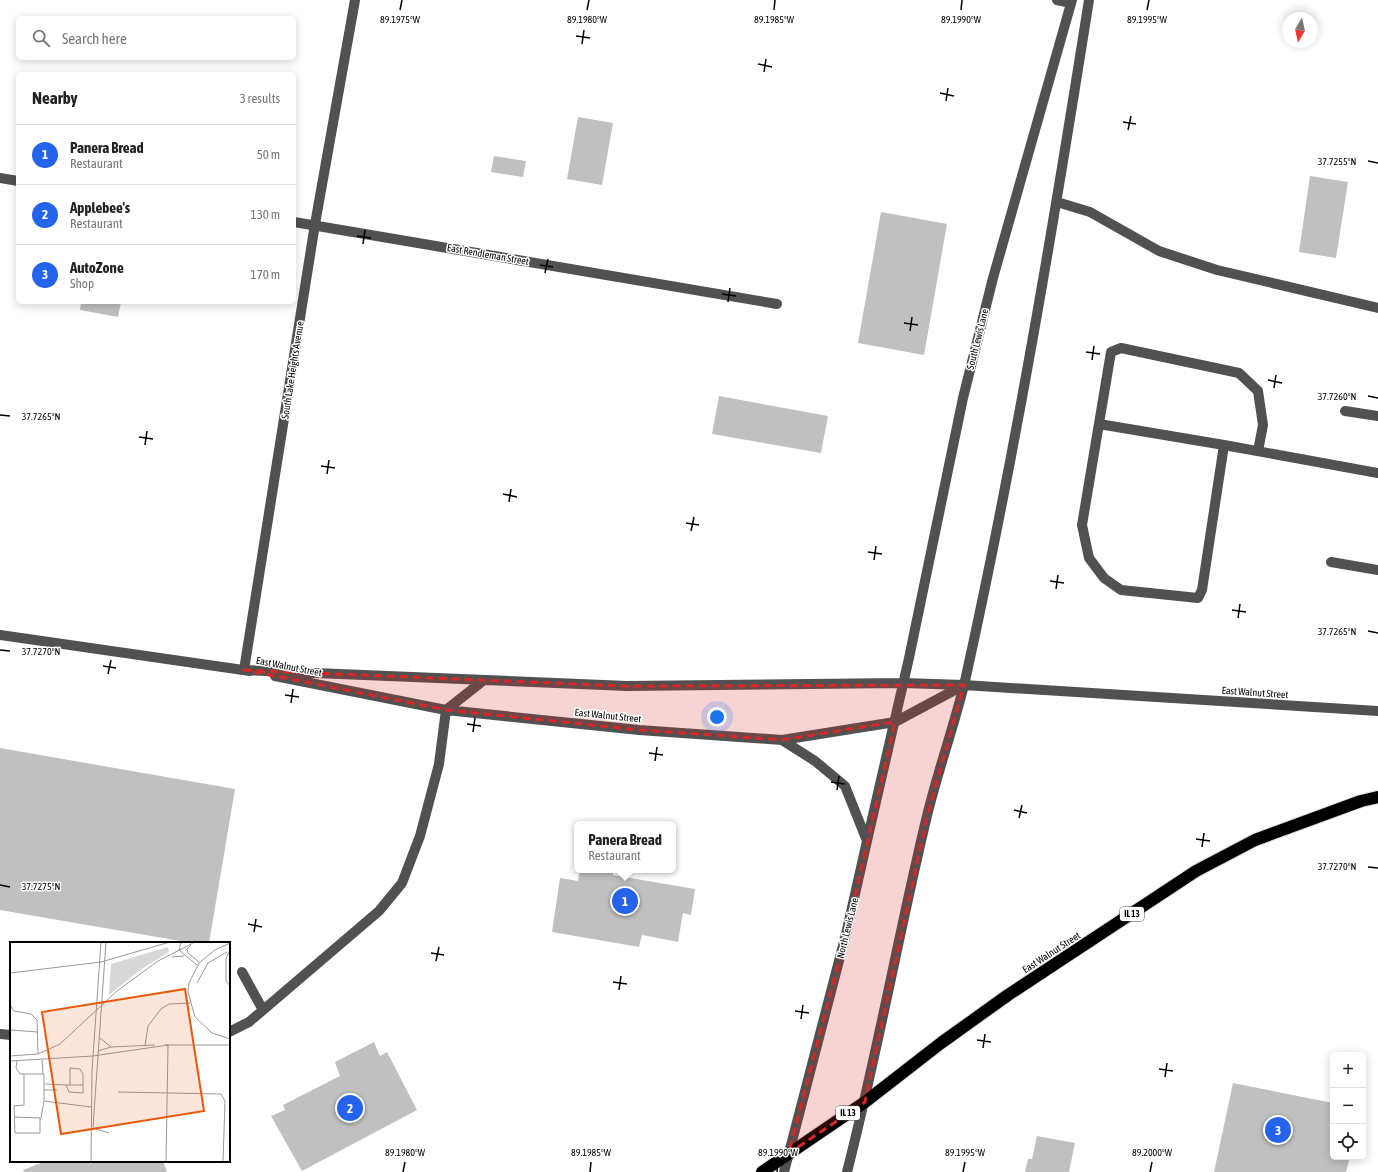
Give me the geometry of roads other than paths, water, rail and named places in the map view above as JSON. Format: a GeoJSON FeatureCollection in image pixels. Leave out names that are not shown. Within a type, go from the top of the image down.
{"type":"FeatureCollection","features":[{"type":"Feature","properties":{"kind":"highway","name":"East Walnut Street"},"geometry":{"type":"LineString","coordinates":[[762,1172],[865,1102],[941,1043],[1008,995],[1196,871],[1255,840],[1361,801],[1378,797]]}},
{"type":"Feature","properties":{"kind":"street","name":"South Lake Heights Avenue"},"geometry":{"type":"LineString","coordinates":[[244,670],[315,224],[355,0]]}},
{"type":"Feature","properties":{"kind":"street"},"geometry":{"type":"LineString","coordinates":[[1057,0],[1072,1]]}},
{"type":"Feature","properties":{"kind":"street"},"geometry":{"type":"LineString","coordinates":[[847,1172],[865,1102],[926,818],[964,685],[1046,268],[1089,0]]}},
{"type":"Feature","properties":{"kind":"street","name":"South Lewis Lane"},"geometry":{"type":"LineString","coordinates":[[903,683],[964,391],[995,270],[1072,1]]}},
{"type":"Feature","properties":{"kind":"street"},"geometry":{"type":"LineString","coordinates":[[0,178],[16,181]]}},
{"type":"Feature","properties":{"kind":"street"},"geometry":{"type":"LineString","coordinates":[[1057,202],[1090,212],[1159,251],[1217,270],[1378,308]]}},
{"type":"Feature","properties":{"kind":"street","name":"East Rendleman Street"},"geometry":{"type":"LineString","coordinates":[[296,222],[315,224],[777,304]]}},
{"type":"Feature","properties":{"kind":"street"},"geometry":{"type":"LineString","coordinates":[[1224,445],[1202,590],[1198,598],[1121,590],[1104,578],[1090,558],[1082,525],[1110,352],[1121,348],[1239,374],[1258,392],[1263,425],[1258,451]]}},
{"type":"Feature","properties":{"kind":"street"},"geometry":{"type":"LineString","coordinates":[[1346,410],[1378,416]]}},
{"type":"Feature","properties":{"kind":"street"},"geometry":{"type":"LineString","coordinates":[[1099,424],[1378,473]]}},
{"type":"Feature","properties":{"kind":"street"},"geometry":{"type":"LineString","coordinates":[[1331,562],[1378,570]]}},
{"type":"Feature","properties":{"kind":"street","name":"East Walnut Street"},"geometry":{"type":"LineString","coordinates":[[0,635],[244,670],[446,710],[638,730],[782,740],[895,722],[964,685]]}},
{"type":"Feature","properties":{"kind":"street","name":"East Walnut Street"},"geometry":{"type":"LineString","coordinates":[[244,670],[627,686],[903,683],[964,685],[1378,711]]}},
{"type":"Feature","properties":{"kind":"street"},"geometry":{"type":"LineString","coordinates":[[230,1032],[249,1022],[379,911],[402,883],[420,836],[437,771],[446,710],[484,680]]}},
{"type":"Feature","properties":{"kind":"street","name":"North Lewis Lane"},"geometry":{"type":"LineString","coordinates":[[784,1172],[846,934],[903,683]]}},
{"type":"Feature","properties":{"kind":"street"},"geometry":{"type":"LineString","coordinates":[[782,740],[815,761],[845,786],[867,841]]}},
{"type":"Feature","properties":{"kind":"street"},"geometry":{"type":"LineString","coordinates":[[242,972],[262,1010]]}},
{"type":"Feature","properties":{"kind":"street"},"geometry":{"type":"LineString","coordinates":[[0,1034],[10,1035]]}},
{"type":"Feature","properties":{"kind":"place","name":"Panera Bread"},"geometry":{"type":"Point","coordinates":[625,901]}},
{"type":"Feature","properties":{"kind":"place","name":"Applebee's"},"geometry":{"type":"Point","coordinates":[350,1108]}},
{"type":"Feature","properties":{"kind":"place","name":"AutoZone"},"geometry":{"type":"Point","coordinates":[1278,1130]}}]}
